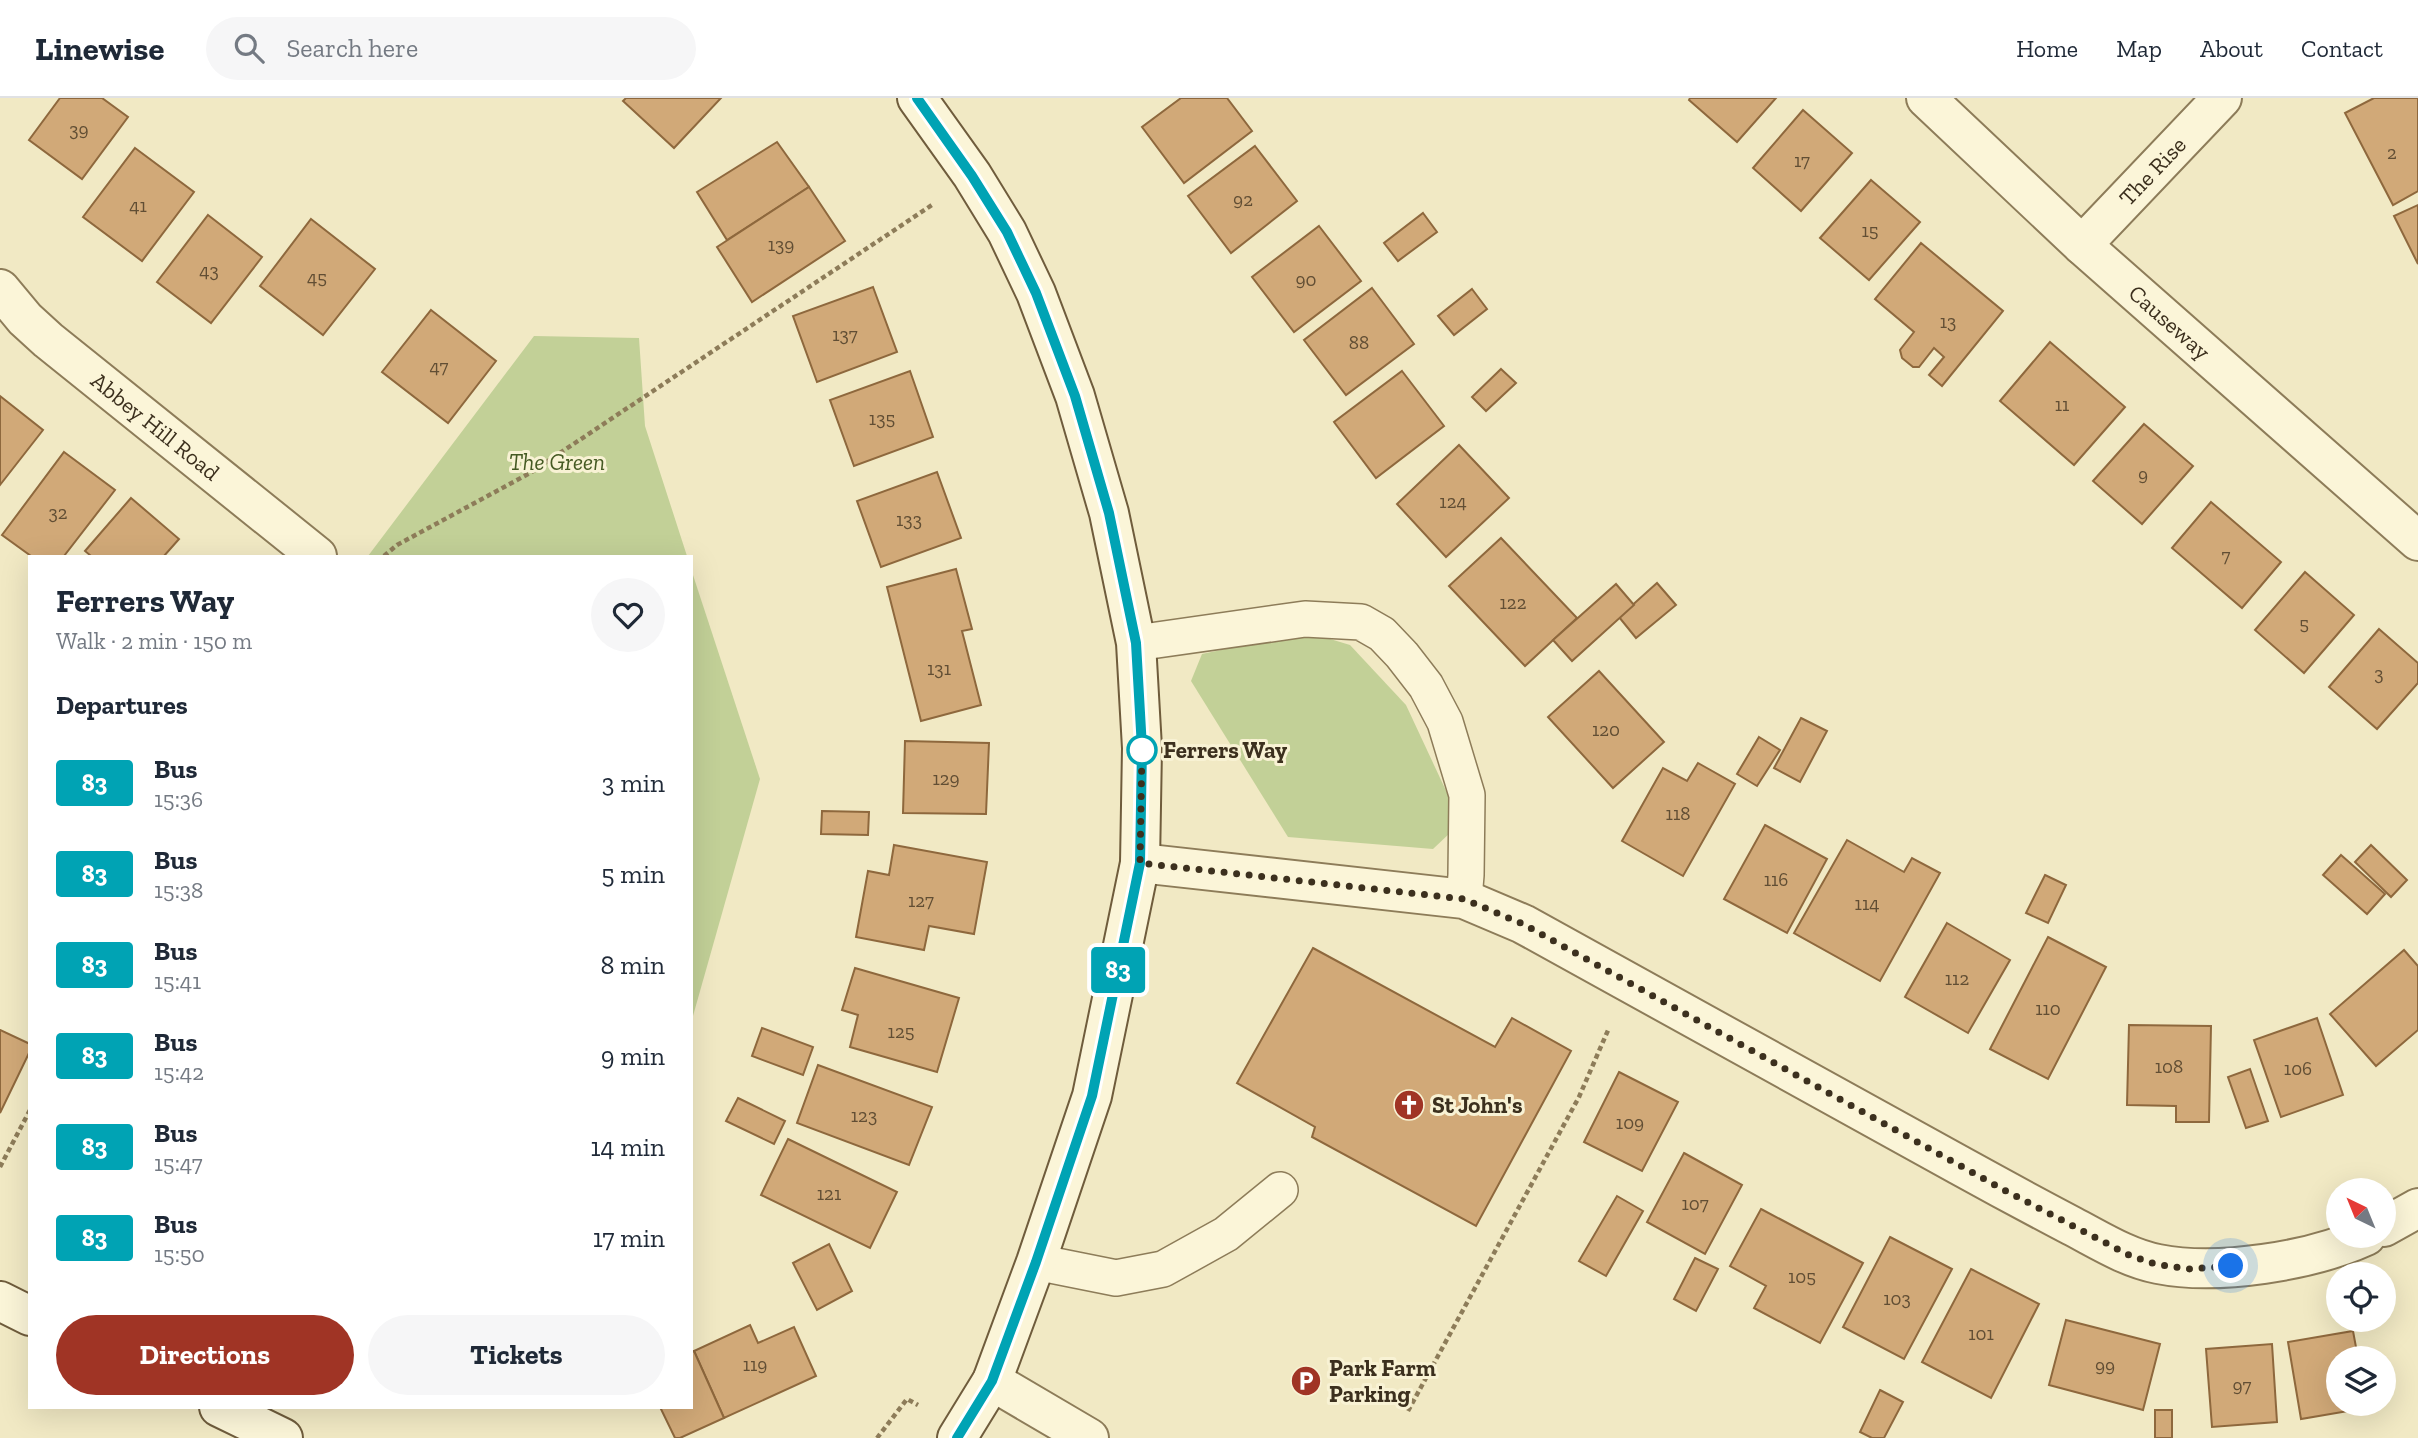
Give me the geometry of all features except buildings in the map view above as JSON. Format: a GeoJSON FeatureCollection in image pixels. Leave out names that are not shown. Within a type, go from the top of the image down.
{"type":"FeatureCollection","features":[{"type":"Feature","properties":{"kind":"street"},"geometry":{"type":"LineString","coordinates":[[917,98],[972,176],[1007,232],[1036,293],[1075,396],[1109,513],[1136,643],[1142,748],[1140,863],[1092,1096],[1036,1262],[992,1381],[957,1438]]}},
{"type":"Feature","properties":{"kind":"street","name":"Causeway"},"geometry":{"type":"LineString","coordinates":[[1926,98],[2082,246],[2418,541]]}},
{"type":"Feature","properties":{"kind":"street","name":"The Rise"},"geometry":{"type":"LineString","coordinates":[[2082,246],[2222,98]]}},
{"type":"Feature","properties":{"kind":"street","name":"Abbey Hill Road"},"geometry":{"type":"LineString","coordinates":[[0,289],[25,319],[48,340],[316,555]]}},
{"type":"Feature","properties":{"kind":"street"},"geometry":{"type":"LineString","coordinates":[[1140,863],[1464,899],[1523,924],[2006,1191],[2129,1255],[2155,1264],[2188,1269],[2253,1264],[2299,1258],[2332,1248]]}},
{"type":"Feature","properties":{"kind":"street"},"geometry":{"type":"LineString","coordinates":[[2396,1220],[2418,1208]]}},
{"type":"Feature","properties":{"kind":"street"},"geometry":{"type":"LineString","coordinates":[[0,1301],[28,1315]]}},
{"type":"Feature","properties":{"kind":"street"},"geometry":{"type":"LineString","coordinates":[[992,1381],[1089,1438]]}},
{"type":"Feature","properties":{"kind":"street"},"geometry":{"type":"LineString","coordinates":[[223,1409],[283,1438]]}},
{"type":"Feature","properties":{"kind":"lane"},"geometry":{"type":"LineString","coordinates":[[1136,643],[1304,619],[1361,622],[1382,634],[1426,686],[1445,722],[1467,795],[1464,899]]}},
{"type":"Feature","properties":{"kind":"lane"},"geometry":{"type":"LineString","coordinates":[[1036,1262],[1116,1278],[1163,1269],[1226,1234],[1280,1190]]}},
{"type":"Feature","properties":{"kind":"path"},"geometry":{"type":"LineString","coordinates":[[385,555],[397,545],[530,473],[889,235],[972,176]]}},
{"type":"Feature","properties":{"kind":"path"},"geometry":{"type":"LineString","coordinates":[[1408,1411],[1579,1097],[1629,982]]}},
{"type":"Feature","properties":{"kind":"path"},"geometry":{"type":"LineString","coordinates":[[0,1167],[28,1114]]}},
{"type":"Feature","properties":{"kind":"green space","name":"The Green"},"geometry":{"type":"Polygon","coordinates":[[[534,336],[639,338],[645,426],[687,555],[369,555],[534,336]]]}},
{"type":"Feature","properties":{"kind":"green space"},"geometry":{"type":"Polygon","coordinates":[[[693,575],[760,779],[693,1016],[693,575]]]}},
{"type":"Feature","properties":{"kind":"green space"},"geometry":{"type":"Polygon","coordinates":[[[1307,632],[1350,645],[1406,705],[1448,795],[1451,832],[1433,849],[1288,837],[1191,681],[1202,654],[1307,632]]]}},
{"type":"Feature","properties":{"kind":"bus line","name":"83"},"geometry":{"type":"LineString","coordinates":[[917,98],[972,176],[1007,232],[1036,293],[1075,396],[1109,513],[1136,643],[1142,748],[1140,863],[1092,1096],[1036,1262],[992,1381],[957,1438]]}},
{"type":"Feature","properties":{"kind":"place","name":"Ferrers Way"},"geometry":{"type":"Point","coordinates":[1142,750]}},
{"type":"Feature","properties":{"kind":"place","name":"St John's"},"geometry":{"type":"Point","coordinates":[1409,1105]}},
{"type":"Feature","properties":{"kind":"place","name":"Park Farm Parking"},"geometry":{"type":"Point","coordinates":[1306,1381]}},
{"type":"Feature","properties":{"kind":"route"},"geometry":{"type":"LineString","coordinates":[[1142,750],[1140,863],[1464,899],[1523,924],[2006,1191],[2129,1255],[2155,1264],[2188,1269],[2231,1266]]}}]}
